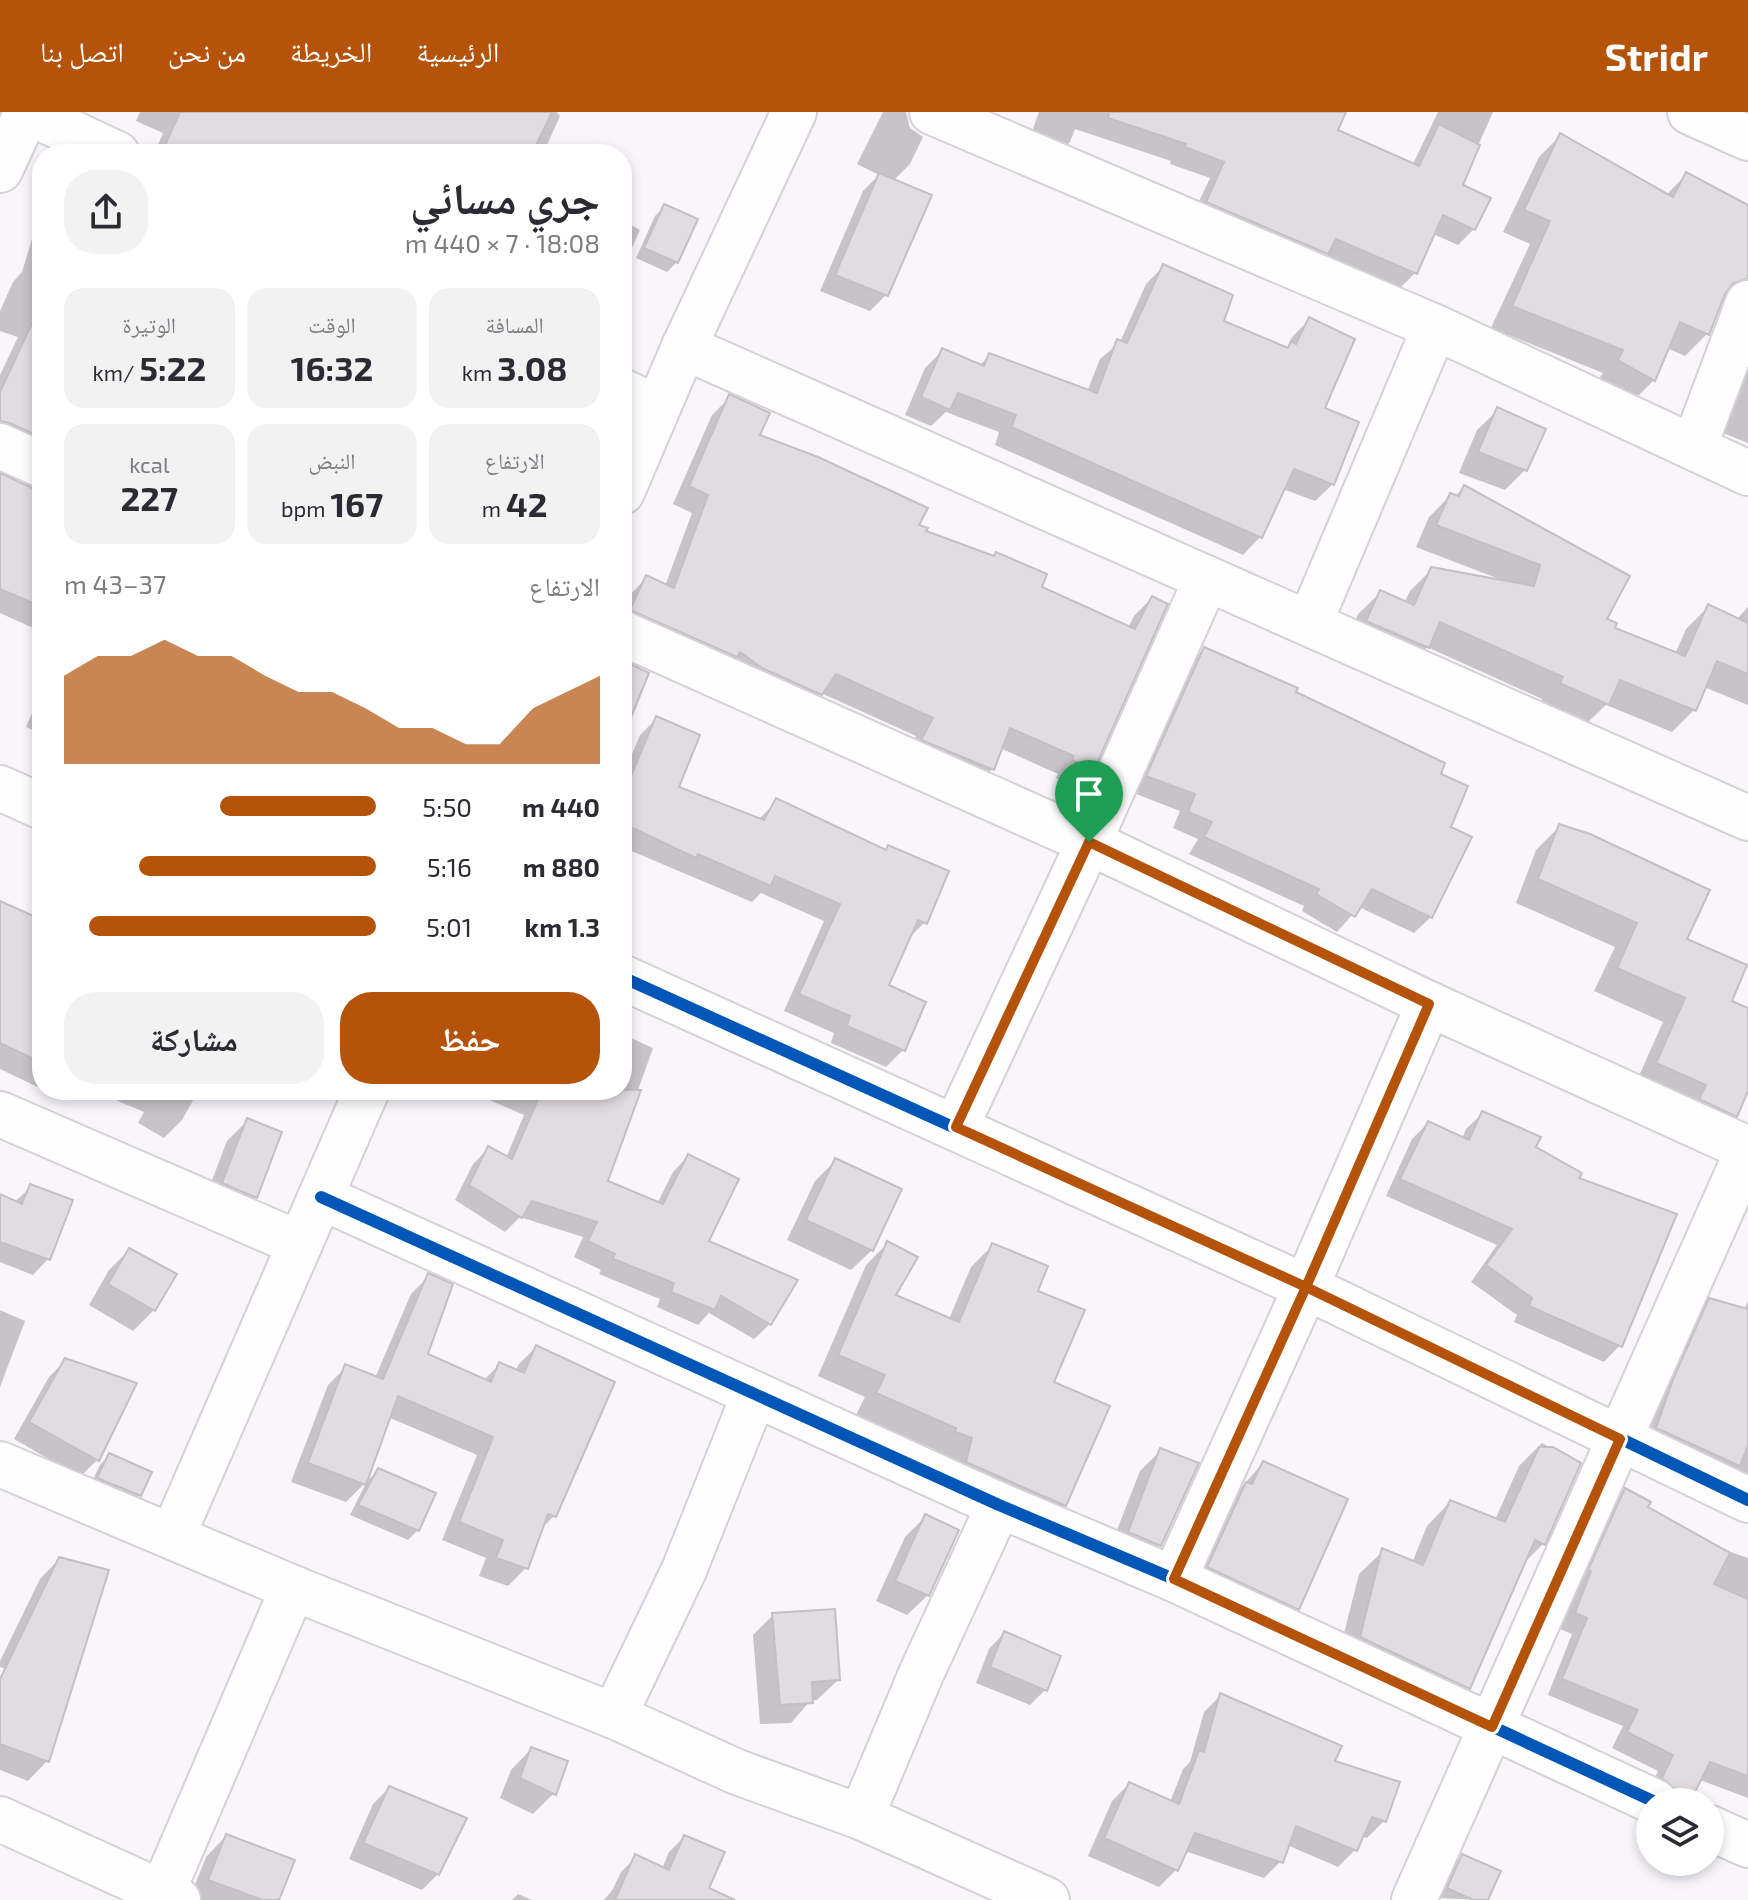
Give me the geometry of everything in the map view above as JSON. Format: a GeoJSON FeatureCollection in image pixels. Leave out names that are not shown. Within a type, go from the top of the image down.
{"type":"FeatureCollection","features":[{"type":"Feature","properties":{"kind":"street"},"geometry":{"type":"LineString","coordinates":[[0,170],[27,112],[96,144]]}},
{"type":"Feature","properties":{"kind":"street"},"geometry":{"type":"LineString","coordinates":[[932,112],[1435,327],[1748,473]]}},
{"type":"Feature","properties":{"kind":"street"},"geometry":{"type":"LineString","coordinates":[[1690,112],[1748,138]]}},
{"type":"Feature","properties":{"kind":"street"},"geometry":{"type":"LineString","coordinates":[[632,441],[640,400],[684,347],[787,114]]}},
{"type":"Feature","properties":{"kind":"street"},"geometry":{"type":"LineString","coordinates":[[1694,447],[1748,303]]}},
{"type":"Feature","properties":{"kind":"street"},"geometry":{"type":"LineString","coordinates":[[1310,622],[1435,327]]}},
{"type":"Feature","properties":{"kind":"street"},"geometry":{"type":"LineString","coordinates":[[684,347],[1748,818]]}},
{"type":"Feature","properties":{"kind":"street"},"geometry":{"type":"LineString","coordinates":[[0,446],[32,460]]}},
{"type":"Feature","properties":{"kind":"street"},"geometry":{"type":"LineString","coordinates":[[956,1127],[1089,842],[1206,580]]}},
{"type":"Feature","properties":{"kind":"street"},"geometry":{"type":"LineString","coordinates":[[632,637],[1089,842],[1429,1004],[1748,1149],[1414,1900]]}},
{"type":"Feature","properties":{"kind":"street"},"geometry":{"type":"LineString","coordinates":[[0,788],[32,802]]}},
{"type":"Feature","properties":{"kind":"street"},"geometry":{"type":"LineString","coordinates":[[632,981],[1306,1287],[1748,1500]]}},
{"type":"Feature","properties":{"kind":"street"},"geometry":{"type":"LineString","coordinates":[[1174,1579],[1429,1004]]}},
{"type":"Feature","properties":{"kind":"street"},"geometry":{"type":"LineString","coordinates":[[173,1535],[363,1100]]}},
{"type":"Feature","properties":{"kind":"street"},"geometry":{"type":"LineString","coordinates":[[0,1114],[300,1244]]}},
{"type":"Feature","properties":{"kind":"street"},"geometry":{"type":"LineString","coordinates":[[321,1197],[999,1505],[1174,1579],[1636,1793]]}},
{"type":"Feature","properties":{"kind":"street"},"geometry":{"type":"LineString","coordinates":[[614,1716],[684,1570],[754,1395]]}},
{"type":"Feature","properties":{"kind":"street"},"geometry":{"type":"LineString","coordinates":[[0,1464],[293,1588],[614,1716],[737,1772],[861,1817],[1047,1900]]}},
{"type":"Feature","properties":{"kind":"street"},"geometry":{"type":"LineString","coordinates":[[861,1817],[921,1674],[999,1505]]}},
{"type":"Feature","properties":{"kind":"street"},"geometry":{"type":"LineString","coordinates":[[0,1819],[166,1898],[293,1588]]}},
{"type":"Feature","properties":{"kind":"street"},"geometry":{"type":"LineString","coordinates":[[1724,1834],[1748,1845]]}},
{"type":"Feature","properties":{"kind":"building"},"geometry":{"type":"Polygon","coordinates":[[[180,112],[552,112],[537,144],[166,144],[180,112]]]}},
{"type":"Feature","properties":{"kind":"building"},"geometry":{"type":"Polygon","coordinates":[[[1109,112],[1346,112],[1338,130],[1419,166],[1439,124],[1480,145],[1463,185],[1491,198],[1475,230],[1443,215],[1417,274],[1336,239],[1328,254],[1206,202],[1224,162],[1185,147],[1186,144],[1108,118],[1109,112]]]}},
{"type":"Feature","properties":{"kind":"building"},"geometry":{"type":"Polygon","coordinates":[[[1560,133],[1673,197],[1686,172],[1748,205],[1748,279],[1733,283],[1725,294],[1709,335],[1680,322],[1655,381],[1618,360],[1623,350],[1512,306],[1550,221],[1524,210],[1560,133]]]}},
{"type":"Feature","properties":{"kind":"building"},"geometry":{"type":"Polygon","coordinates":[[[879,173],[932,195],[888,296],[835,275],[879,173]]]}},
{"type":"Feature","properties":{"kind":"building"},"geometry":{"type":"Polygon","coordinates":[[[664,204],[698,219],[678,263],[644,248],[664,204]]]}},
{"type":"Feature","properties":{"kind":"building"},"geometry":{"type":"Polygon","coordinates":[[[1163,264],[1233,295],[1224,321],[1288,348],[1291,341],[1296,344],[1309,317],[1355,339],[1325,408],[1359,422],[1334,485],[1294,469],[1262,538],[1011,427],[1016,415],[958,393],[950,410],[921,397],[942,348],[984,366],[989,353],[1097,393],[1117,339],[1127,343],[1163,264]]]}},
{"type":"Feature","properties":{"kind":"building"},"geometry":{"type":"Polygon","coordinates":[[[32,323],[32,433],[0,421],[0,392],[32,323]]]}},
{"type":"Feature","properties":{"kind":"building"},"geometry":{"type":"Polygon","coordinates":[[[729,394],[770,413],[760,435],[818,457],[928,508],[919,525],[928,528],[926,531],[994,556],[996,552],[1047,574],[1042,587],[1135,629],[1152,596],[1168,604],[1094,770],[1072,760],[1074,756],[1010,728],[994,770],[921,740],[933,718],[836,674],[822,695],[762,668],[740,652],[737,657],[632,611],[646,575],[674,588],[708,495],[689,486],[729,394]]]}},
{"type":"Feature","properties":{"kind":"building"},"geometry":{"type":"Polygon","coordinates":[[[1497,407],[1546,429],[1527,471],[1478,452],[1497,407]]]}},
{"type":"Feature","properties":{"kind":"building"},"geometry":{"type":"Polygon","coordinates":[[[0,473],[32,488],[32,603],[0,589],[0,473]]]}},
{"type":"Feature","properties":{"kind":"building"},"geometry":{"type":"Polygon","coordinates":[[[1464,485],[1630,576],[1607,619],[1617,623],[1615,628],[1685,656],[1708,604],[1748,623],[1748,674],[1717,661],[1696,711],[1620,680],[1609,705],[1560,683],[1563,677],[1440,622],[1429,648],[1366,621],[1380,590],[1414,605],[1431,567],[1534,586],[1540,565],[1436,525],[1450,493],[1459,496],[1464,485]]]}},
{"type":"Feature","properties":{"kind":"building"},"geometry":{"type":"Polygon","coordinates":[[[1204,647],[1298,688],[1296,692],[1445,763],[1441,774],[1468,786],[1451,827],[1472,837],[1432,918],[1372,889],[1355,917],[1316,894],[1319,889],[1204,837],[1212,822],[1188,812],[1195,794],[1146,776],[1204,647]]]}},
{"type":"Feature","properties":{"kind":"building"},"geometry":{"type":"Polygon","coordinates":[[[632,665],[649,673],[632,715],[632,665]]]}},
{"type":"Feature","properties":{"kind":"building"},"geometry":{"type":"Polygon","coordinates":[[[656,716],[700,735],[679,787],[764,820],[776,798],[886,850],[888,845],[949,871],[927,924],[918,920],[889,985],[926,1002],[905,1051],[847,1026],[850,1016],[799,994],[840,904],[775,876],[771,886],[698,854],[696,858],[632,828],[632,774],[656,716]]]}},
{"type":"Feature","properties":{"kind":"building"},"geometry":{"type":"Polygon","coordinates":[[[1559,824],[1590,834],[1710,890],[1687,939],[1747,965],[1732,1001],[1748,1008],[1748,1091],[1737,1117],[1699,1099],[1706,1085],[1656,1063],[1685,998],[1617,968],[1637,923],[1538,879],[1559,824]]]}},
{"type":"Feature","properties":{"kind":"building"},"geometry":{"type":"Polygon","coordinates":[[[0,901],[32,915],[32,1058],[0,1043],[0,901]]]}},
{"type":"Feature","properties":{"kind":"building"},"geometry":{"type":"Polygon","coordinates":[[[632,1090],[641,1090],[608,1181],[663,1204],[688,1154],[739,1179],[709,1241],[798,1280],[771,1325],[721,1296],[715,1310],[671,1292],[674,1283],[613,1259],[615,1254],[588,1241],[597,1222],[532,1201],[522,1218],[469,1185],[488,1146],[512,1159],[538,1100],[632,1100],[632,1090]]]}},
{"type":"Feature","properties":{"kind":"building"},"geometry":{"type":"Polygon","coordinates":[[[1482,1111],[1541,1137],[1536,1147],[1582,1173],[1579,1178],[1677,1214],[1622,1347],[1529,1306],[1532,1298],[1486,1265],[1512,1229],[1400,1179],[1428,1121],[1469,1140],[1482,1111]]]}},
{"type":"Feature","properties":{"kind":"building"},"geometry":{"type":"Polygon","coordinates":[[[247,1118],[282,1132],[257,1198],[222,1183],[247,1118]]]}},
{"type":"Feature","properties":{"kind":"building"},"geometry":{"type":"Polygon","coordinates":[[[835,1158],[902,1189],[873,1251],[806,1220],[835,1158]]]}},
{"type":"Feature","properties":{"kind":"building"},"geometry":{"type":"Polygon","coordinates":[[[30,1184],[73,1200],[50,1260],[0,1242],[0,1194],[22,1204],[30,1184]]]}},
{"type":"Feature","properties":{"kind":"building"},"geometry":{"type":"Polygon","coordinates":[[[887,1241],[918,1257],[896,1295],[959,1322],[992,1243],[1048,1266],[1038,1291],[1085,1310],[1054,1382],[1110,1406],[1066,1506],[966,1462],[972,1438],[876,1393],[885,1375],[838,1355],[887,1241]]]}},
{"type":"Feature","properties":{"kind":"building"},"geometry":{"type":"Polygon","coordinates":[[[129,1248],[177,1274],[155,1311],[108,1284],[129,1248]]]}},
{"type":"Feature","properties":{"kind":"building"},"geometry":{"type":"Polygon","coordinates":[[[428,1273],[453,1284],[428,1354],[491,1382],[499,1362],[524,1373],[536,1345],[615,1382],[556,1517],[548,1514],[528,1569],[496,1558],[503,1540],[459,1522],[493,1437],[398,1396],[366,1485],[308,1463],[345,1364],[383,1379],[428,1273]]]}},
{"type":"Feature","properties":{"kind":"building"},"geometry":{"type":"Polygon","coordinates":[[[1709,1298],[1748,1309],[1748,1445],[1740,1466],[1656,1428],[1674,1377],[1709,1298]]]}},
{"type":"Feature","properties":{"kind":"building"},"geometry":{"type":"Polygon","coordinates":[[[65,1358],[137,1383],[99,1461],[29,1422],[65,1358]]]}},
{"type":"Feature","properties":{"kind":"building"},"geometry":{"type":"Polygon","coordinates":[[[1539,1447],[1553,1447],[1581,1463],[1545,1545],[1535,1540],[1470,1689],[1360,1637],[1382,1548],[1423,1565],[1450,1500],[1505,1522],[1539,1447]]]}},
{"type":"Feature","properties":{"kind":"building"},"geometry":{"type":"Polygon","coordinates":[[[1160,1448],[1199,1463],[1161,1546],[1128,1532],[1160,1448]]]}},
{"type":"Feature","properties":{"kind":"building"},"geometry":{"type":"Polygon","coordinates":[[[109,1453],[152,1472],[141,1496],[97,1478],[109,1453]]]}},
{"type":"Feature","properties":{"kind":"building"},"geometry":{"type":"Polygon","coordinates":[[[1263,1461],[1348,1499],[1299,1610],[1207,1567],[1246,1482],[1252,1484],[1263,1461]]]}},
{"type":"Feature","properties":{"kind":"building"},"geometry":{"type":"Polygon","coordinates":[[[378,1468],[436,1493],[419,1531],[358,1505],[378,1468]]]}},
{"type":"Feature","properties":{"kind":"building"},"geometry":{"type":"Polygon","coordinates":[[[1625,1488],[1651,1502],[1648,1507],[1730,1553],[1714,1584],[1748,1599],[1748,1776],[1710,1762],[1697,1788],[1674,1788],[1662,1778],[1673,1755],[1627,1732],[1638,1710],[1562,1679],[1587,1618],[1575,1613],[1591,1571],[1588,1570],[1625,1488]]]}},
{"type":"Feature","properties":{"kind":"building"},"geometry":{"type":"Polygon","coordinates":[[[925,1514],[959,1530],[929,1596],[895,1581],[925,1514]]]}},
{"type":"Feature","properties":{"kind":"building"},"geometry":{"type":"Polygon","coordinates":[[[59,1557],[109,1570],[49,1762],[0,1744],[0,1679],[59,1557]]]}},
{"type":"Feature","properties":{"kind":"building"},"geometry":{"type":"Polygon","coordinates":[[[835,1609],[840,1680],[812,1682],[813,1703],[780,1705],[772,1613],[835,1609]]]}},
{"type":"Feature","properties":{"kind":"building"},"geometry":{"type":"Polygon","coordinates":[[[1004,1631],[1061,1656],[1047,1691],[990,1667],[1004,1631]]]}},
{"type":"Feature","properties":{"kind":"building"},"geometry":{"type":"Polygon","coordinates":[[[1220,1693],[1342,1746],[1335,1761],[1400,1782],[1386,1822],[1372,1817],[1357,1851],[1296,1826],[1283,1863],[1195,1833],[1178,1871],[1104,1838],[1129,1782],[1179,1804],[1199,1750],[1204,1752],[1220,1693]]]}},
{"type":"Feature","properties":{"kind":"building"},"geometry":{"type":"Polygon","coordinates":[[[531,1747],[568,1761],[556,1795],[520,1778],[531,1747]]]}},
{"type":"Feature","properties":{"kind":"building"},"geometry":{"type":"Polygon","coordinates":[[[389,1786],[467,1818],[439,1875],[363,1843],[389,1786]]]}},
{"type":"Feature","properties":{"kind":"building"},"geometry":{"type":"Polygon","coordinates":[[[226,1834],[295,1860],[279,1900],[263,1900],[208,1880],[226,1834]]]}},
{"type":"Feature","properties":{"kind":"building"},"geometry":{"type":"Polygon","coordinates":[[[684,1835],[725,1852],[709,1888],[735,1900],[615,1900],[635,1854],[669,1870],[684,1835]]]}},
{"type":"Feature","properties":{"kind":"building"},"geometry":{"type":"Polygon","coordinates":[[[1462,1854],[1501,1871],[1488,1900],[1473,1900],[1447,1888],[1462,1854]]]}},
{"type":"Feature","properties":{"kind":"cycle path"},"geometry":{"type":"LineString","coordinates":[[632,982],[1306,1287],[1748,1500]]}},
{"type":"Feature","properties":{"kind":"cycle path"},"geometry":{"type":"LineString","coordinates":[[321,1197],[999,1505],[1174,1579],[1636,1793]]}},
{"type":"Feature","properties":{"kind":"route"},"geometry":{"type":"LineString","coordinates":[[1089,842],[956,1127],[1306,1287],[1620,1439],[1492,1727],[1174,1579],[1306,1287],[1429,1004],[1089,842]]}}]}
